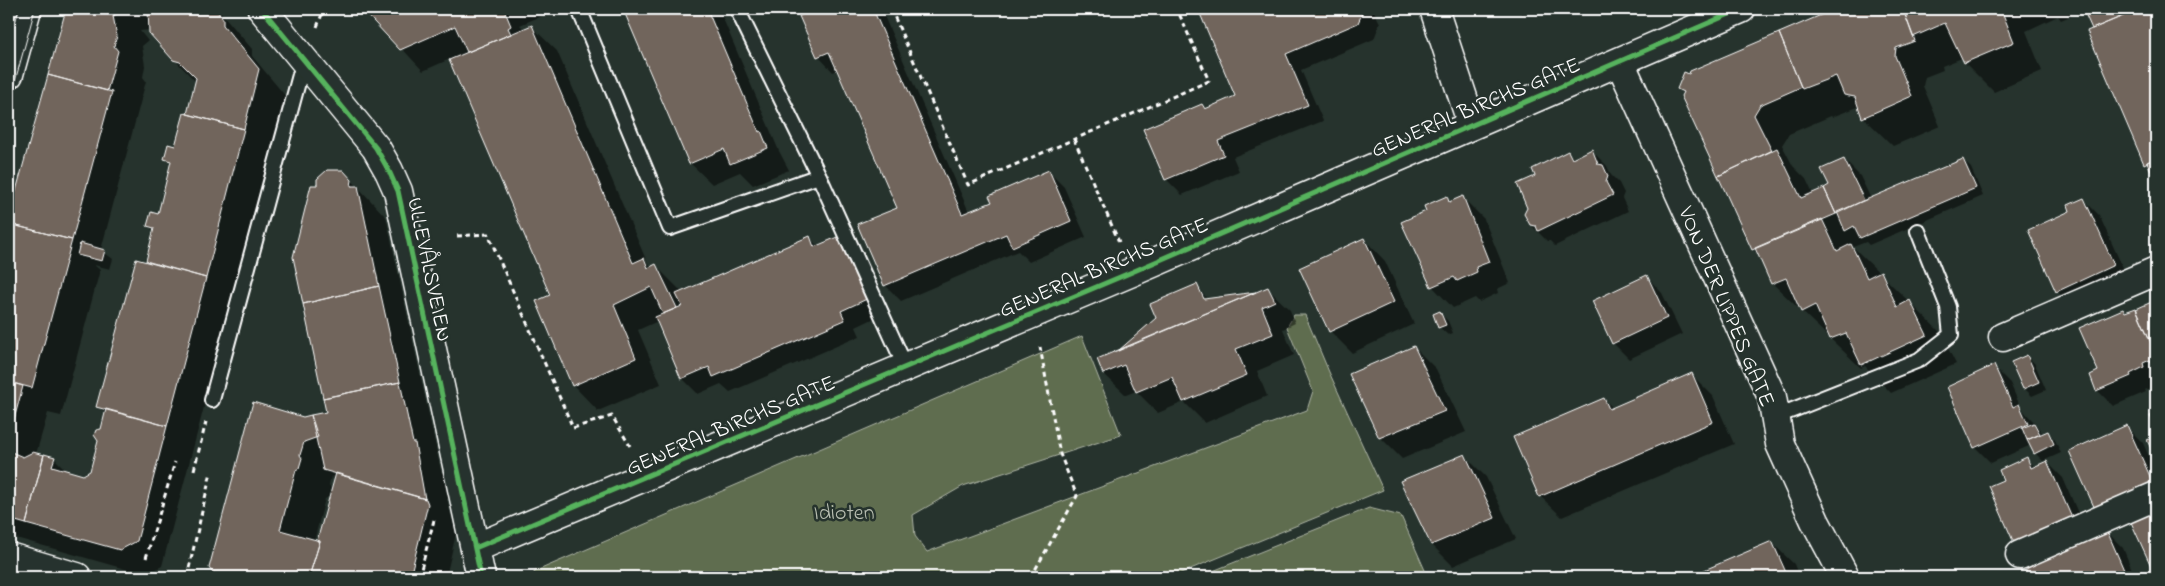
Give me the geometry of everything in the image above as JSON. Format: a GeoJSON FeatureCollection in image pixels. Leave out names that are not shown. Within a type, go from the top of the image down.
{"type":"FeatureCollection","features":[{"type":"Feature","properties":{"kind":"street"},"geometry":{"type":"LineString","coordinates":[[9,74],[27,9]]}},
{"type":"Feature","properties":{"kind":"street","name":"ULLEVÅLSVEIEN"},"geometry":{"type":"LineString","coordinates":[[262,9],[376,148],[398,191],[481,577]]}},
{"type":"Feature","properties":{"kind":"street"},"geometry":{"type":"LineString","coordinates":[[1434,9],[1472,125]]}},
{"type":"Feature","properties":{"kind":"street","name":"GENERAL BIRCHS GATE"},"geometry":{"type":"LineString","coordinates":[[475,548],[1132,272],[1742,9]]}},
{"type":"Feature","properties":{"kind":"street","name":"VON DER LIPPES GATE"},"geometry":{"type":"LineString","coordinates":[[1620,62],[1772,397],[1780,444],[1815,521],[1845,577]]}},
{"type":"Feature","properties":{"kind":"street"},"geometry":{"type":"LineString","coordinates":[[2003,336],[2156,271]]}},
{"type":"Feature","properties":{"kind":"street"},"geometry":{"type":"LineString","coordinates":[[2020,556],[2156,496]]}},
{"type":"Feature","properties":{"kind":"street"},"geometry":{"type":"LineString","coordinates":[[9,557],[77,577]]}},
{"type":"Feature","properties":{"kind":"lane"},"geometry":{"type":"LineString","coordinates":[[579,9],[670,228],[819,176]]}},
{"type":"Feature","properties":{"kind":"lane"},"geometry":{"type":"LineString","coordinates":[[737,9],[819,176],[906,368]]}},
{"type":"Feature","properties":{"kind":"lane"},"geometry":{"type":"LineString","coordinates":[[212,400],[304,60]]}},
{"type":"Feature","properties":{"kind":"lane"},"geometry":{"type":"LineString","coordinates":[[1775,417],[1919,360],[1951,335],[1948,306],[1918,231]]}},
{"type":"Feature","properties":{"kind":"path"},"geometry":{"type":"LineString","coordinates":[[891,9],[968,185],[1209,81],[1177,9]]}},
{"type":"Feature","properties":{"kind":"path"},"geometry":{"type":"LineString","coordinates":[[1074,139],[1132,272]]}},
{"type":"Feature","properties":{"kind":"path"},"geometry":{"type":"LineString","coordinates":[[456,236],[488,234],[573,428],[612,416],[630,446]]}},
{"type":"Feature","properties":{"kind":"path"},"geometry":{"type":"LineString","coordinates":[[1031,577],[1077,496],[1060,454],[1040,346]]}},
{"type":"Feature","properties":{"kind":"path"},"geometry":{"type":"LineString","coordinates":[[194,470],[212,400]]}},
{"type":"Feature","properties":{"kind":"path"},"geometry":{"type":"LineString","coordinates":[[146,558],[175,462]]}},
{"type":"Feature","properties":{"kind":"path"},"geometry":{"type":"LineString","coordinates":[[187,577],[211,472]]}},
{"type":"Feature","properties":{"kind":"path"},"geometry":{"type":"LineString","coordinates":[[419,577],[435,520]]}},
{"type":"Feature","properties":{"kind":"green space","name":"Idioten"},"geometry":{"type":"Polygon","coordinates":[[[1294,315],[1305,315],[1383,490],[1171,577],[535,577],[534,572],[1082,336],[1121,435],[963,486],[913,515],[915,536],[927,552],[1307,410],[1313,391],[1287,327],[1294,315]]]}},
{"type":"Feature","properties":{"kind":"green space"},"geometry":{"type":"Polygon","coordinates":[[[1369,508],[1401,516],[1428,577],[1198,577],[1369,508]]]}},
{"type":"Feature","properties":{"kind":"building"},"geometry":{"type":"Polygon","coordinates":[[[66,9],[117,9],[120,12],[113,16],[117,36],[114,46],[118,51],[107,91],[48,75],[66,9]]]}},
{"type":"Feature","properties":{"kind":"building"},"geometry":{"type":"Polygon","coordinates":[[[148,9],[215,9],[223,18],[223,25],[259,69],[244,129],[187,114],[196,78],[180,62],[173,60],[149,33],[148,9]]]}},
{"type":"Feature","properties":{"kind":"building"},"geometry":{"type":"Polygon","coordinates":[[[362,9],[504,9],[511,26],[508,28],[511,34],[467,52],[455,26],[400,50],[362,9]]]}},
{"type":"Feature","properties":{"kind":"building"},"geometry":{"type":"Polygon","coordinates":[[[623,9],[707,9],[759,132],[761,131],[768,148],[730,164],[724,149],[689,164],[623,9]]]}},
{"type":"Feature","properties":{"kind":"building"},"geometry":{"type":"Polygon","coordinates":[[[810,9],[873,9],[962,214],[992,202],[989,196],[1049,170],[1071,221],[1012,247],[1006,234],[884,286],[857,224],[897,208],[829,52],[817,57],[799,16],[811,11],[810,9]]]}},
{"type":"Feature","properties":{"kind":"building"},"geometry":{"type":"Polygon","coordinates":[[[1198,9],[1260,9],[1262,13],[1273,9],[1364,9],[1358,23],[1286,54],[1308,105],[1218,141],[1224,155],[1165,180],[1143,129],[1202,104],[1205,109],[1235,96],[1198,9]]]}},
{"type":"Feature","properties":{"kind":"building"},"geometry":{"type":"Polygon","coordinates":[[[1260,9],[1273,9],[1262,13],[1260,9]]]}},
{"type":"Feature","properties":{"kind":"building"},"geometry":{"type":"Polygon","coordinates":[[[1835,9],[1903,9],[1915,41],[1896,48],[1895,56],[1912,96],[1862,118],[1855,97],[1844,95],[1836,76],[1802,89],[1779,33],[1835,9]]]}},
{"type":"Feature","properties":{"kind":"building"},"geometry":{"type":"Polygon","coordinates":[[[1903,9],[2001,9],[2014,42],[1964,63],[1945,23],[1913,37],[1903,9]]]}},
{"type":"Feature","properties":{"kind":"building"},"geometry":{"type":"Polygon","coordinates":[[[2083,9],[2140,9],[2092,29],[2083,9]]]}},
{"type":"Feature","properties":{"kind":"building"},"geometry":{"type":"Polygon","coordinates":[[[2140,9],[2149,9],[2156,25],[2156,158],[2144,164],[2087,31],[2140,9]]]}},
{"type":"Feature","properties":{"kind":"building"},"geometry":{"type":"Polygon","coordinates":[[[532,25],[633,263],[644,258],[648,268],[656,264],[677,308],[663,314],[651,287],[614,305],[636,358],[572,386],[536,301],[550,295],[449,60],[532,25]]]}},
{"type":"Feature","properties":{"kind":"building"},"geometry":{"type":"Polygon","coordinates":[[[1779,33],[1801,87],[1760,105],[1754,115],[1772,151],[1718,176],[1681,96],[1683,92],[1677,89],[1684,72],[1689,74],[1690,71],[1779,33]]]}},
{"type":"Feature","properties":{"kind":"building"},"geometry":{"type":"Polygon","coordinates":[[[48,75],[112,92],[72,240],[9,224],[9,216],[48,75]]]}},
{"type":"Feature","properties":{"kind":"building"},"geometry":{"type":"Polygon","coordinates":[[[184,113],[244,129],[206,278],[146,261],[154,228],[147,226],[151,212],[158,214],[171,161],[164,159],[168,144],[175,146],[184,113]]]}},
{"type":"Feature","properties":{"kind":"building"},"geometry":{"type":"Polygon","coordinates":[[[1777,148],[1801,198],[1824,188],[1836,214],[1752,250],[1718,176],[1777,148]]]}},
{"type":"Feature","properties":{"kind":"building"},"geometry":{"type":"Polygon","coordinates":[[[1592,149],[1598,164],[1603,165],[1608,176],[1606,182],[1613,195],[1538,231],[1536,226],[1530,225],[1524,214],[1527,208],[1517,184],[1535,176],[1532,169],[1568,151],[1572,159],[1592,149]]]}},
{"type":"Feature","properties":{"kind":"building"},"geometry":{"type":"Polygon","coordinates":[[[2156,158],[2156,177],[2154,178],[2147,162],[2156,158]]]}},
{"type":"Feature","properties":{"kind":"building"},"geometry":{"type":"Polygon","coordinates":[[[1844,159],[1864,200],[1836,214],[1824,188],[1829,185],[1821,169],[1844,159]]]}},
{"type":"Feature","properties":{"kind":"building"},"geometry":{"type":"Polygon","coordinates":[[[1963,159],[1976,188],[1860,238],[1854,226],[1845,231],[1837,212],[1963,159]]]}},
{"type":"Feature","properties":{"kind":"building"},"geometry":{"type":"Polygon","coordinates":[[[327,170],[343,170],[352,180],[351,186],[358,186],[379,286],[303,304],[293,257],[311,185],[317,185],[317,179],[327,170]]]}},
{"type":"Feature","properties":{"kind":"building"},"geometry":{"type":"Polygon","coordinates":[[[1447,196],[1449,202],[1463,196],[1489,262],[1476,267],[1477,272],[1457,281],[1454,277],[1431,287],[1401,222],[1426,211],[1424,206],[1447,196]]]}},
{"type":"Feature","properties":{"kind":"building"},"geometry":{"type":"Polygon","coordinates":[[[2084,198],[2114,265],[2056,292],[2028,230],[2070,211],[2068,205],[2084,198]]]}},
{"type":"Feature","properties":{"kind":"building"},"geometry":{"type":"Polygon","coordinates":[[[1822,219],[1837,251],[1851,244],[1867,278],[1881,271],[1897,307],[1910,300],[1927,335],[1861,365],[1846,333],[1830,339],[1815,305],[1801,312],[1786,278],[1771,284],[1755,248],[1822,219]]]}},
{"type":"Feature","properties":{"kind":"building"},"geometry":{"type":"Polygon","coordinates":[[[9,224],[72,240],[32,388],[9,382],[9,224]]]}},
{"type":"Feature","properties":{"kind":"building"},"geometry":{"type":"Polygon","coordinates":[[[842,235],[869,298],[841,311],[845,320],[713,377],[709,367],[681,379],[655,317],[682,306],[676,294],[810,236],[814,247],[842,235]]]}},
{"type":"Feature","properties":{"kind":"building"},"geometry":{"type":"Polygon","coordinates":[[[1364,238],[1394,302],[1329,332],[1299,268],[1364,238]]]}},
{"type":"Feature","properties":{"kind":"building"},"geometry":{"type":"Polygon","coordinates":[[[80,243],[105,250],[102,261],[77,255],[80,243]]]}},
{"type":"Feature","properties":{"kind":"building"},"geometry":{"type":"Polygon","coordinates":[[[136,259],[206,278],[167,426],[96,407],[136,259]]]}},
{"type":"Feature","properties":{"kind":"building"},"geometry":{"type":"Polygon","coordinates":[[[1647,275],[1667,318],[1612,344],[1592,301],[1647,275]]]}},
{"type":"Feature","properties":{"kind":"building"},"geometry":{"type":"Polygon","coordinates":[[[1197,284],[1204,299],[1256,292],[1118,351],[1156,318],[1150,304],[1197,284]]]}},
{"type":"Feature","properties":{"kind":"building"},"geometry":{"type":"Polygon","coordinates":[[[379,286],[400,382],[323,398],[303,304],[379,286]]]}},
{"type":"Feature","properties":{"kind":"building"},"geometry":{"type":"Polygon","coordinates":[[[1268,287],[1275,301],[1262,307],[1273,334],[1236,349],[1247,375],[1183,402],[1172,377],[1136,392],[1124,365],[1103,374],[1097,359],[1268,287]]]}},
{"type":"Feature","properties":{"kind":"building"},"geometry":{"type":"Polygon","coordinates":[[[2156,300],[2156,354],[2136,309],[2156,300]]]}},
{"type":"Feature","properties":{"kind":"building"},"geometry":{"type":"Polygon","coordinates":[[[2136,308],[2156,354],[2156,375],[2150,360],[2143,363],[2144,367],[2130,374],[2131,376],[2096,391],[2090,375],[2098,371],[2079,328],[2123,309],[2125,312],[2136,308]]]}},
{"type":"Feature","properties":{"kind":"building"},"geometry":{"type":"Polygon","coordinates":[[[1440,311],[1446,325],[1438,328],[1433,314],[1440,311]]]}},
{"type":"Feature","properties":{"kind":"building"},"geometry":{"type":"Polygon","coordinates":[[[1414,346],[1445,411],[1379,438],[1349,374],[1414,346]]]}},
{"type":"Feature","properties":{"kind":"building"},"geometry":{"type":"Polygon","coordinates":[[[2027,355],[2039,382],[2023,389],[2011,362],[2027,355]]]}},
{"type":"Feature","properties":{"kind":"building"},"geometry":{"type":"Polygon","coordinates":[[[1994,365],[2013,407],[2019,404],[2028,424],[1974,448],[1947,387],[1994,365]]]}},
{"type":"Feature","properties":{"kind":"building"},"geometry":{"type":"Polygon","coordinates":[[[1692,373],[1713,422],[1539,497],[1513,437],[1604,398],[1609,409],[1692,373]]]}},
{"type":"Feature","properties":{"kind":"building"},"geometry":{"type":"Polygon","coordinates":[[[9,382],[23,386],[9,438],[9,382]]]}},
{"type":"Feature","properties":{"kind":"building"},"geometry":{"type":"Polygon","coordinates":[[[400,382],[413,443],[415,443],[425,499],[323,470],[311,415],[326,412],[323,398],[400,382]]]}},
{"type":"Feature","properties":{"kind":"building"},"geometry":{"type":"Polygon","coordinates":[[[253,402],[303,417],[311,415],[318,437],[304,442],[300,455],[302,458],[299,468],[296,470],[280,530],[320,541],[309,577],[216,577],[209,568],[253,402]]]}},
{"type":"Feature","properties":{"kind":"building"},"geometry":{"type":"Polygon","coordinates":[[[106,409],[167,426],[137,541],[120,550],[26,524],[44,454],[55,457],[52,466],[83,475],[90,471],[98,441],[94,435],[96,430],[101,429],[106,409]]]}},
{"type":"Feature","properties":{"kind":"building"},"geometry":{"type":"Polygon","coordinates":[[[2156,413],[2156,429],[2150,416],[2156,413]]]}},
{"type":"Feature","properties":{"kind":"building"},"geometry":{"type":"Polygon","coordinates":[[[2034,423],[2040,434],[2027,440],[2022,428],[2034,423]]]}},
{"type":"Feature","properties":{"kind":"building"},"geometry":{"type":"Polygon","coordinates":[[[2127,425],[2153,483],[2095,509],[2069,451],[2127,425]]]}},
{"type":"Feature","properties":{"kind":"building"},"geometry":{"type":"Polygon","coordinates":[[[2048,431],[2054,444],[2034,454],[2027,440],[2048,431]]]}},
{"type":"Feature","properties":{"kind":"building"},"geometry":{"type":"Polygon","coordinates":[[[2156,436],[2156,460],[2147,440],[2156,436]]]}},
{"type":"Feature","properties":{"kind":"building"},"geometry":{"type":"Polygon","coordinates":[[[9,451],[23,457],[33,452],[44,455],[26,524],[9,519],[9,451]]]}},
{"type":"Feature","properties":{"kind":"building"},"geometry":{"type":"Polygon","coordinates":[[[1465,454],[1495,518],[1431,545],[1400,481],[1465,454]]]}},
{"type":"Feature","properties":{"kind":"building"},"geometry":{"type":"Polygon","coordinates":[[[2027,457],[2031,468],[2047,461],[2072,518],[2014,543],[1989,486],[2003,480],[1999,470],[2027,457]]]}},
{"type":"Feature","properties":{"kind":"building"},"geometry":{"type":"Polygon","coordinates":[[[336,473],[426,499],[428,504],[410,577],[309,577],[320,541],[317,541],[336,473]]]}},
{"type":"Feature","properties":{"kind":"building"},"geometry":{"type":"Polygon","coordinates":[[[2156,508],[2156,577],[2130,520],[2156,508]]]}},
{"type":"Feature","properties":{"kind":"building"},"geometry":{"type":"Polygon","coordinates":[[[2107,531],[2127,577],[2029,577],[2025,567],[2107,531]]]}},
{"type":"Feature","properties":{"kind":"building"},"geometry":{"type":"Polygon","coordinates":[[[1772,541],[1788,577],[1688,577],[1772,541]]]}},
{"type":"Feature","properties":{"kind":"tram line"},"geometry":{"type":"LineString","coordinates":[[9,44],[19,9]]}},
{"type":"Feature","properties":{"kind":"tram line"},"geometry":{"type":"LineString","coordinates":[[9,103],[35,9]]}},
{"type":"Feature","properties":{"kind":"cycle path"},"geometry":{"type":"LineString","coordinates":[[262,9],[376,148],[398,191],[481,577]]}},
{"type":"Feature","properties":{"kind":"cycle path"},"geometry":{"type":"LineString","coordinates":[[475,548],[1132,272],[1741,9]]}}]}
